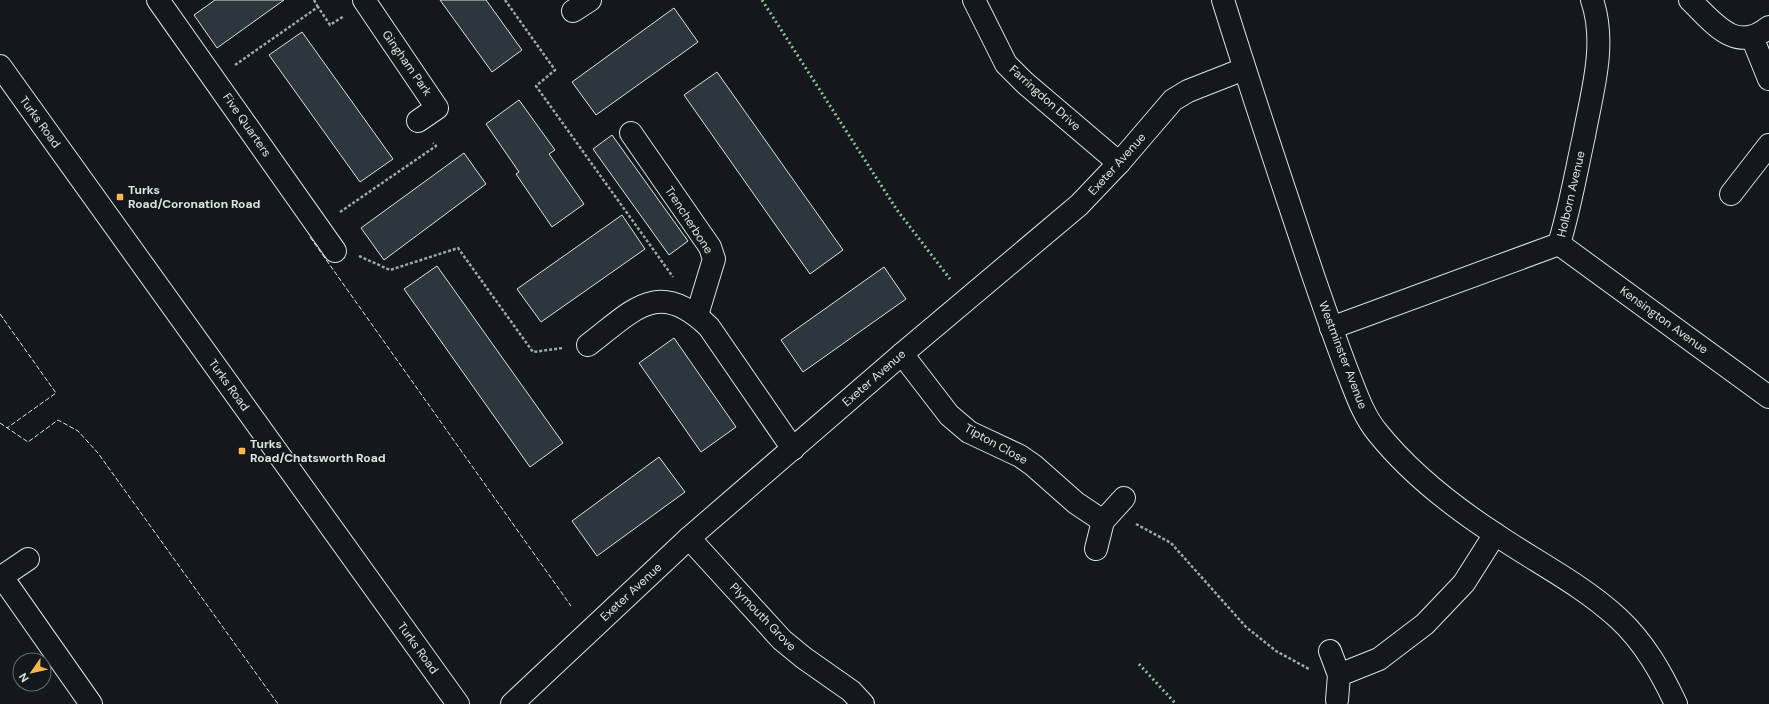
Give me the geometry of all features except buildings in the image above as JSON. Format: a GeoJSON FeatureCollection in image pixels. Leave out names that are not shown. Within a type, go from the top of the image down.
{"type":"FeatureCollection","features":[{"type":"Feature","properties":{"kind":"street","name":"Five Quarters"},"geometry":{"type":"LineString","coordinates":[[158,0],[328,240]]}},
{"type":"Feature","properties":{"kind":"street","name":"Farringdon Drive"},"geometry":{"type":"LineString","coordinates":[[974,0],[1006,64],[1025,83],[1119,163]]}},
{"type":"Feature","properties":{"kind":"street","name":"Westminster Avenue"},"geometry":{"type":"LineString","coordinates":[[1223,0],[1244,69],[1331,328],[1361,406],[1376,431],[1401,458],[1440,494],[1495,534],[1580,587],[1619,618],[1641,642],[1660,670],[1676,704]]}},
{"type":"Feature","properties":{"kind":"street","name":"Holborn Avenue"},"geometry":{"type":"LineString","coordinates":[[1331,328],[1559,244],[1569,211],[1598,63],[1597,14],[1592,0]]}},
{"type":"Feature","properties":{"kind":"street"},"geometry":{"type":"LineString","coordinates":[[1690,0],[1725,33],[1735,38],[1743,39],[1761,32],[1769,79]]}},
{"type":"Feature","properties":{"kind":"street","name":"Gingham Park"},"geometry":{"type":"LineString","coordinates":[[364,1],[437,108],[418,121]]}},
{"type":"Feature","properties":{"kind":"street","name":"Turks Road"},"geometry":{"type":"LineString","coordinates":[[0,66],[458,704]]}},
{"type":"Feature","properties":{"kind":"street","name":"Exeter Avenue"},"geometry":{"type":"LineString","coordinates":[[512,704],[689,538],[902,354],[1080,205],[1119,163],[1173,100],[1188,90],[1244,69]]}},
{"type":"Feature","properties":{"kind":"street","name":"Trencherbone"},"geometry":{"type":"LineString","coordinates":[[631,132],[710,247],[714,259],[688,310]]}},
{"type":"Feature","properties":{"kind":"street"},"geometry":{"type":"LineString","coordinates":[[1731,194],[1769,145]]}},
{"type":"Feature","properties":{"kind":"street","name":"Kensington Avenue"},"geometry":{"type":"LineString","coordinates":[[1559,244],[1769,396]]}},
{"type":"Feature","properties":{"kind":"street"},"geometry":{"type":"LineString","coordinates":[[588,345],[643,305],[656,302],[670,302],[688,310],[709,327],[793,449]]}},
{"type":"Feature","properties":{"kind":"street","name":"Tipton Close"},"geometry":{"type":"LineString","coordinates":[[902,354],[949,415],[969,432],[1020,456],[1033,465],[1076,503],[1113,511]]}},
{"type":"Feature","properties":{"kind":"street"},"geometry":{"type":"LineString","coordinates":[[1096,549],[1113,511]]}},
{"type":"Feature","properties":{"kind":"street"},"geometry":{"type":"LineString","coordinates":[[1339,675],[1378,659],[1425,624],[1464,583],[1495,534]]}},
{"type":"Feature","properties":{"kind":"street","name":"Plymouth Grove"},"geometry":{"type":"LineString","coordinates":[[689,538],[782,640],[804,658],[851,691],[863,704]]}},
{"type":"Feature","properties":{"kind":"street"},"geometry":{"type":"LineString","coordinates":[[28,559],[1,577],[91,704]]}},
{"type":"Feature","properties":{"kind":"street"},"geometry":{"type":"LineString","coordinates":[[1330,651],[1339,675],[1336,700]]}},
{"type":"Feature","properties":{"kind":"path"},"geometry":{"type":"LineString","coordinates":[[314,0],[330,25],[364,1]]}},
{"type":"Feature","properties":{"kind":"path"},"geometry":{"type":"LineString","coordinates":[[505,0],[554,70],[536,86],[682,291],[688,310]]}},
{"type":"Feature","properties":{"kind":"path"},"geometry":{"type":"LineString","coordinates":[[215,79],[318,7]]}},
{"type":"Feature","properties":{"kind":"path"},"geometry":{"type":"LineString","coordinates":[[418,121],[436,146],[328,240],[390,270],[458,248],[533,352],[588,345]]}},
{"type":"Feature","properties":{"kind":"path"},"geometry":{"type":"LineString","coordinates":[[1113,511],[1171,543],[1246,627],[1276,651],[1307,669],[1339,675]]}},
{"type":"Feature","properties":{"kind":"hedge"},"geometry":{"type":"LineString","coordinates":[[762,0],[897,210],[950,279]]}},
{"type":"Feature","properties":{"kind":"hedge"},"geometry":{"type":"LineString","coordinates":[[1139,664],[1176,704]]}},
{"type":"Feature","properties":{"kind":"fence"},"geometry":{"type":"LineString","coordinates":[[310,237],[571,606]]}},
{"type":"Feature","properties":{"kind":"fence"},"geometry":{"type":"LineString","coordinates":[[0,314],[56,393],[7,428]]}},
{"type":"Feature","properties":{"kind":"fence"},"geometry":{"type":"LineString","coordinates":[[0,423],[28,442],[58,420],[78,431],[98,453],[278,704]]}},
{"type":"Feature","properties":{"kind":"place","name":"Turks Road/Coronation Road"},"geometry":{"type":"Point","coordinates":[120,197]}},
{"type":"Feature","properties":{"kind":"place","name":"Turks Road/Chatsworth Road"},"geometry":{"type":"Point","coordinates":[242,451]}}]}
